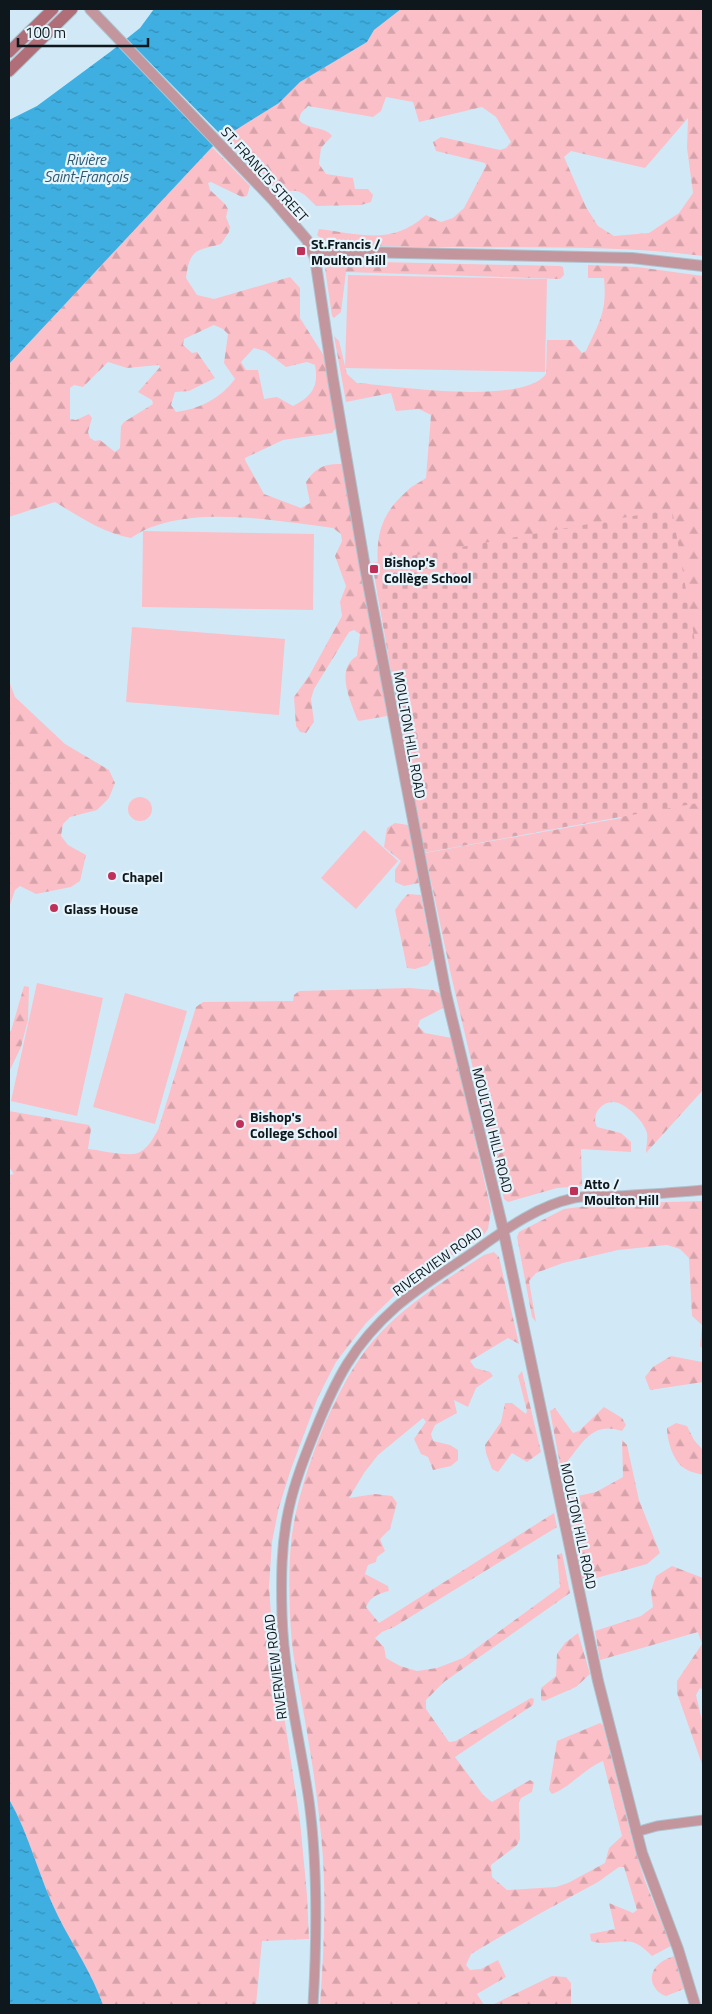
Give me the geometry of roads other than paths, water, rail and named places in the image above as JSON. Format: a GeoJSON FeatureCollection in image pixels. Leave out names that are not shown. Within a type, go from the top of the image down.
{"type":"FeatureCollection","features":[{"type":"Feature","properties":{"kind":"main road"},"geometry":{"type":"LineString","coordinates":[[9,52],[53,9]]}},
{"type":"Feature","properties":{"kind":"main road"},"geometry":{"type":"LineString","coordinates":[[9,71],[72,9]]}},
{"type":"Feature","properties":{"kind":"street","name":"ST. FRANCIS STREET"},"geometry":{"type":"LineString","coordinates":[[90,9],[289,218],[307,240],[312,251]]}},
{"type":"Feature","properties":{"kind":"street"},"geometry":{"type":"LineString","coordinates":[[312,251],[632,258],[703,266]]}},
{"type":"Feature","properties":{"kind":"street","name":"MOULTON HILL ROAD"},"geometry":{"type":"LineString","coordinates":[[312,251],[317,267],[343,443],[446,994],[503,1230],[598,1681],[642,1853],[678,1950],[695,2005]]}},
{"type":"Feature","properties":{"kind":"street","name":"RIVERVIEW ROAD"},"geometry":{"type":"LineString","coordinates":[[312,2005],[316,1945],[313,1848],[309,1802],[288,1677],[282,1616],[283,1555],[289,1506],[298,1475],[330,1394],[341,1372],[355,1351],[396,1307],[428,1282],[503,1230],[548,1207],[575,1198],[703,1190]]}},
{"type":"Feature","properties":{"kind":"street"},"geometry":{"type":"LineString","coordinates":[[636,1832],[703,1820]]}},
{"type":"Feature","properties":{"kind":"water","name":"Rivière Saint-François"},"geometry":{"type":"Polygon","coordinates":[[[154,9],[401,9],[374,30],[367,42],[300,82],[279,103],[226,136],[212,147],[9,364],[9,120],[37,106],[110,52],[140,28],[154,9]]]}},
{"type":"Feature","properties":{"kind":"water"},"geometry":{"type":"Polygon","coordinates":[[[9,1799],[23,1828],[51,1902],[88,1971],[103,2005],[9,2005],[9,1799]]]}},
{"type":"Feature","properties":{"kind":"place","name":"St.Francis / Moulton Hill"},"geometry":{"type":"Point","coordinates":[301,251]}},
{"type":"Feature","properties":{"kind":"place","name":"Bishop's Collège School"},"geometry":{"type":"Point","coordinates":[374,569]}},
{"type":"Feature","properties":{"kind":"place","name":"Chapel"},"geometry":{"type":"Point","coordinates":[112,876]}},
{"type":"Feature","properties":{"kind":"place","name":"Glass House"},"geometry":{"type":"Point","coordinates":[54,908]}},
{"type":"Feature","properties":{"kind":"place","name":"Bishop's College School"},"geometry":{"type":"Point","coordinates":[240,1124]}},
{"type":"Feature","properties":{"kind":"place","name":"Atto / Moulton Hill"},"geometry":{"type":"Point","coordinates":[574,1191]}}]}
